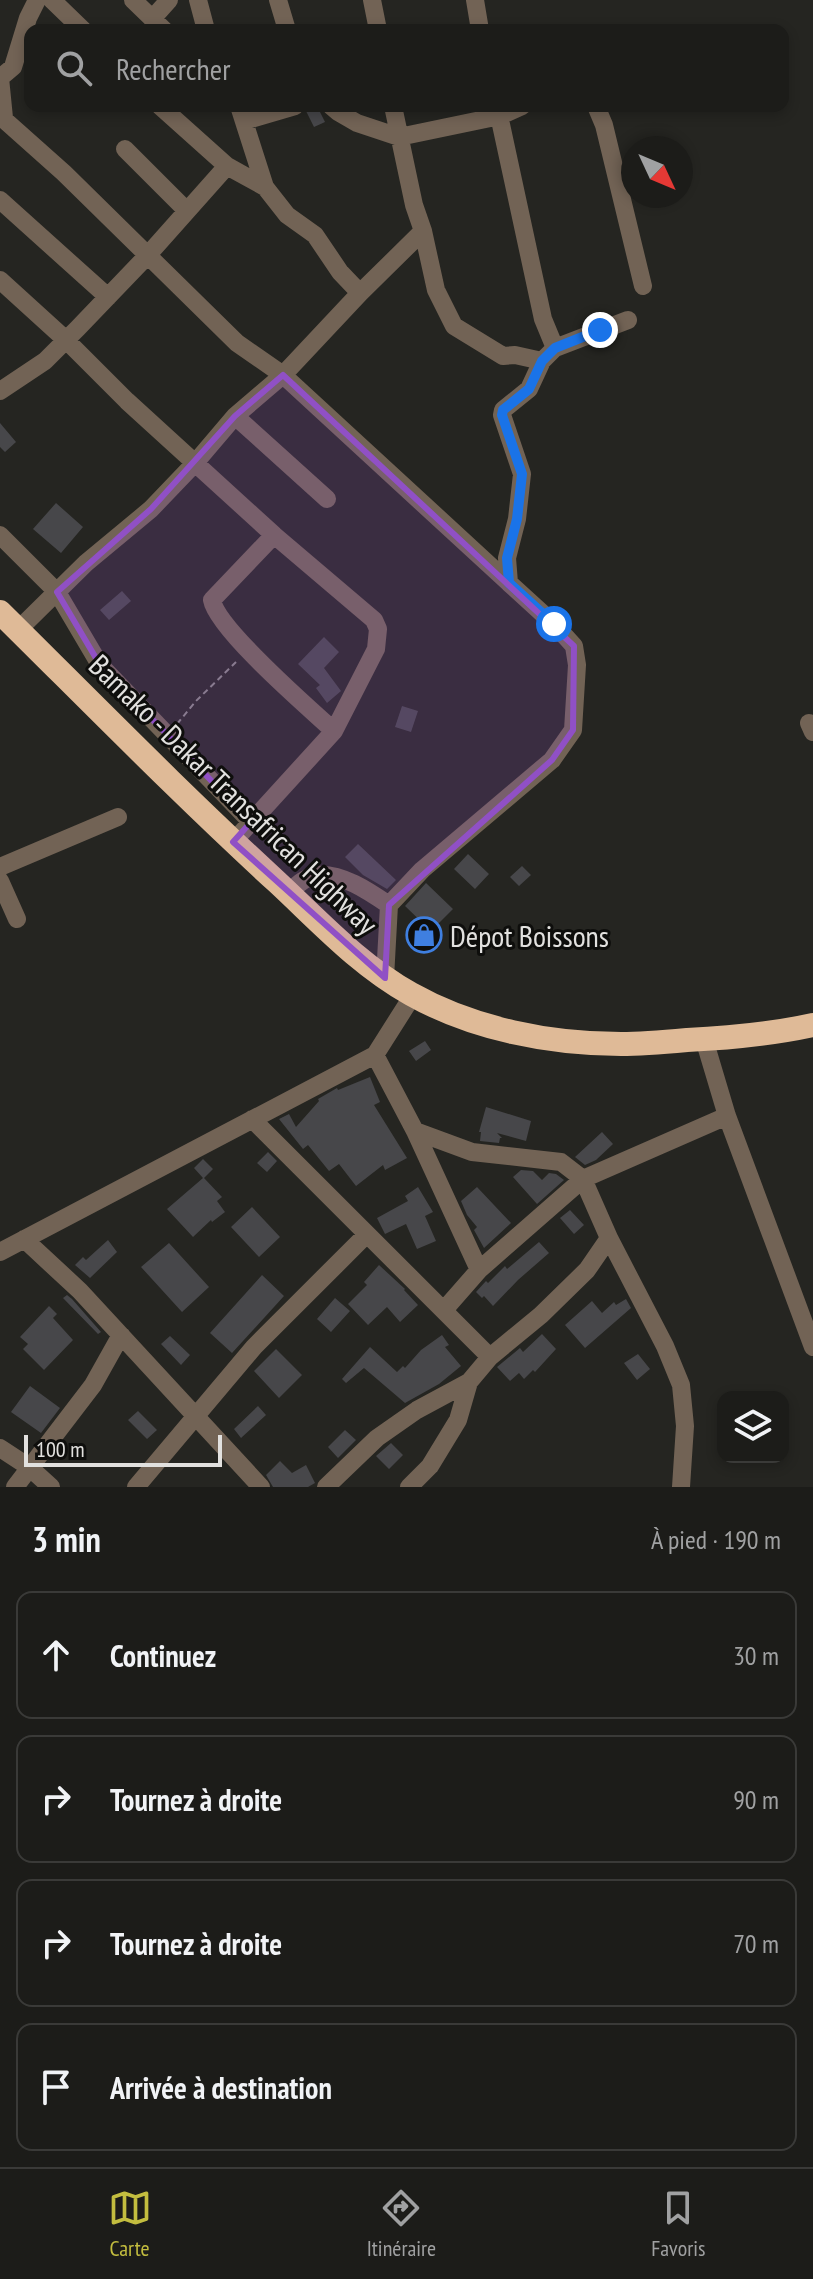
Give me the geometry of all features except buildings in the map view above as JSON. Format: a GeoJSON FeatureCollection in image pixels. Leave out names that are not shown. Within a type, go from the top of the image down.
{"type":"FeatureCollection","features":[{"type":"Feature","properties":{"kind":"highway","name":"Bamako - Dakar Transafrican Highway"},"geometry":{"type":"LineString","coordinates":[[0,612],[331,935],[385,978],[413,995],[484,1024],[546,1038],[623,1044],[811,1030]]}},
{"type":"Feature","properties":{"kind":"street"},"geometry":{"type":"LineString","coordinates":[[26,24],[37,0]]}},
{"type":"Feature","properties":{"kind":"street"},"geometry":{"type":"LineString","coordinates":[[52,0],[77,24]]}},
{"type":"Feature","properties":{"kind":"street"},"geometry":{"type":"LineString","coordinates":[[133,0],[158,24],[169,0]]}},
{"type":"Feature","properties":{"kind":"street"},"geometry":{"type":"LineString","coordinates":[[198,0],[204,24]]}},
{"type":"Feature","properties":{"kind":"street"},"geometry":{"type":"LineString","coordinates":[[278,0],[285,24]]}},
{"type":"Feature","properties":{"kind":"street"},"geometry":{"type":"LineString","coordinates":[[372,0],[377,24]]}},
{"type":"Feature","properties":{"kind":"street"},"geometry":{"type":"LineString","coordinates":[[475,0],[479,24]]}},
{"type":"Feature","properties":{"kind":"street"},"geometry":{"type":"LineString","coordinates":[[24,31],[13,67],[0,78],[2,117],[64,173],[237,343],[283,375],[554,624],[574,646],[577,665],[573,730],[552,760],[422,870],[389,905],[385,978]]}},
{"type":"Feature","properties":{"kind":"street"},"geometry":{"type":"LineString","coordinates":[[167,112],[227,166],[265,187]]}},
{"type":"Feature","properties":{"kind":"street"},"geometry":{"type":"LineString","coordinates":[[338,112],[357,123],[399,137],[494,112]]}},
{"type":"Feature","properties":{"kind":"street"},"geometry":{"type":"LineString","coordinates":[[394,112],[436,290],[454,326],[503,356],[548,354],[628,320]]}},
{"type":"Feature","properties":{"kind":"street"},"geometry":{"type":"LineString","coordinates":[[498,112],[548,354],[529,389],[503,410],[502,415],[522,474],[517,519],[507,558],[509,583]]}},
{"type":"Feature","properties":{"kind":"street"},"geometry":{"type":"LineString","coordinates":[[599,112],[632,233],[643,286]]}},
{"type":"Feature","properties":{"kind":"street"},"geometry":{"type":"LineString","coordinates":[[242,114],[265,187],[287,215],[315,235],[340,272],[360,293]]}},
{"type":"Feature","properties":{"kind":"street"},"geometry":{"type":"LineString","coordinates":[[125,149],[187,211]]}},
{"type":"Feature","properties":{"kind":"street"},"geometry":{"type":"LineString","coordinates":[[0,391],[45,361],[147,256],[227,166]]}},
{"type":"Feature","properties":{"kind":"street"},"geometry":{"type":"LineString","coordinates":[[0,200],[108,297]]}},
{"type":"Feature","properties":{"kind":"street"},"geometry":{"type":"LineString","coordinates":[[18,630],[86,563],[151,509],[235,416],[283,375],[423,231]]}},
{"type":"Feature","properties":{"kind":"street"},"geometry":{"type":"LineString","coordinates":[[0,280],[274,535],[374,620],[378,629],[376,649],[334,731],[233,842]]}},
{"type":"Feature","properties":{"kind":"street"},"geometry":{"type":"LineString","coordinates":[[235,416],[327,499]]}},
{"type":"Feature","properties":{"kind":"street"},"geometry":{"type":"LineString","coordinates":[[0,535],[57,592],[100,665],[251,822]]}},
{"type":"Feature","properties":{"kind":"street"},"geometry":{"type":"LineString","coordinates":[[274,535],[212,600],[214,609],[248,651],[334,731]]}},
{"type":"Feature","properties":{"kind":"street"},"geometry":{"type":"LineString","coordinates":[[0,867],[118,817]]}},
{"type":"Feature","properties":{"kind":"street"},"geometry":{"type":"LineString","coordinates":[[288,893],[315,875],[326,876],[366,889],[389,905]]}},
{"type":"Feature","properties":{"kind":"street"},"geometry":{"type":"LineString","coordinates":[[0,881],[17,919]]}},
{"type":"Feature","properties":{"kind":"street"},"geometry":{"type":"LineString","coordinates":[[0,1252],[375,1055],[413,995]]}},
{"type":"Feature","properties":{"kind":"street"},"geometry":{"type":"LineString","coordinates":[[704,1039],[727,1116],[812,1343]]}},
{"type":"Feature","properties":{"kind":"street"},"geometry":{"type":"LineString","coordinates":[[375,1055],[415,1131],[479,1270]]}},
{"type":"Feature","properties":{"kind":"street"},"geometry":{"type":"LineString","coordinates":[[444,1310],[479,1270],[583,1179],[727,1116]]}},
{"type":"Feature","properties":{"kind":"street"},"geometry":{"type":"LineString","coordinates":[[252,1119],[490,1357]]}},
{"type":"Feature","properties":{"kind":"street"},"geometry":{"type":"LineString","coordinates":[[415,1131],[472,1152],[561,1162],[583,1179],[681,1385],[685,1426],[681,1487]]}},
{"type":"Feature","properties":{"kind":"street"},"geometry":{"type":"LineString","coordinates":[[136,1487],[254,1347],[367,1234]]}},
{"type":"Feature","properties":{"kind":"street"},"geometry":{"type":"LineString","coordinates":[[326,1487],[377,1438],[417,1410],[469,1382],[490,1357],[541,1315],[587,1270],[609,1238]]}},
{"type":"Feature","properties":{"kind":"street"},"geometry":{"type":"LineString","coordinates":[[24,1239],[80,1291],[261,1487]]}},
{"type":"Feature","properties":{"kind":"street"},"geometry":{"type":"LineString","coordinates":[[15,1487],[93,1385],[121,1335]]}},
{"type":"Feature","properties":{"kind":"street"},"geometry":{"type":"LineString","coordinates":[[415,1485],[458,1420],[469,1382]]}},
{"type":"Feature","properties":{"kind":"street"},"geometry":{"type":"LineString","coordinates":[[0,1448],[29,1467],[51,1487]]}},
{"type":"Feature","properties":{"kind":"path"},"geometry":{"type":"LineString","coordinates":[[167,735],[196,701],[248,651]]}},
{"type":"Feature","properties":{"kind":"highlighted area"},"geometry":{"type":"Polygon","coordinates":[[[283,375],[574,646],[573,730],[552,760],[389,905],[385,978],[233,842],[251,822],[100,665],[57,592],[151,509],[235,416],[283,375]]]}},
{"type":"Feature","properties":{"kind":"place","name":"Dépot Boissons"},"geometry":{"type":"Point","coordinates":[424,935]}},
{"type":"Feature","properties":{"kind":"route"},"geometry":{"type":"LineString","coordinates":[[554,624],[509,583],[507,558],[517,519],[522,474],[502,415],[503,410],[529,389],[542,361],[555,348],[600,330]]}}]}
